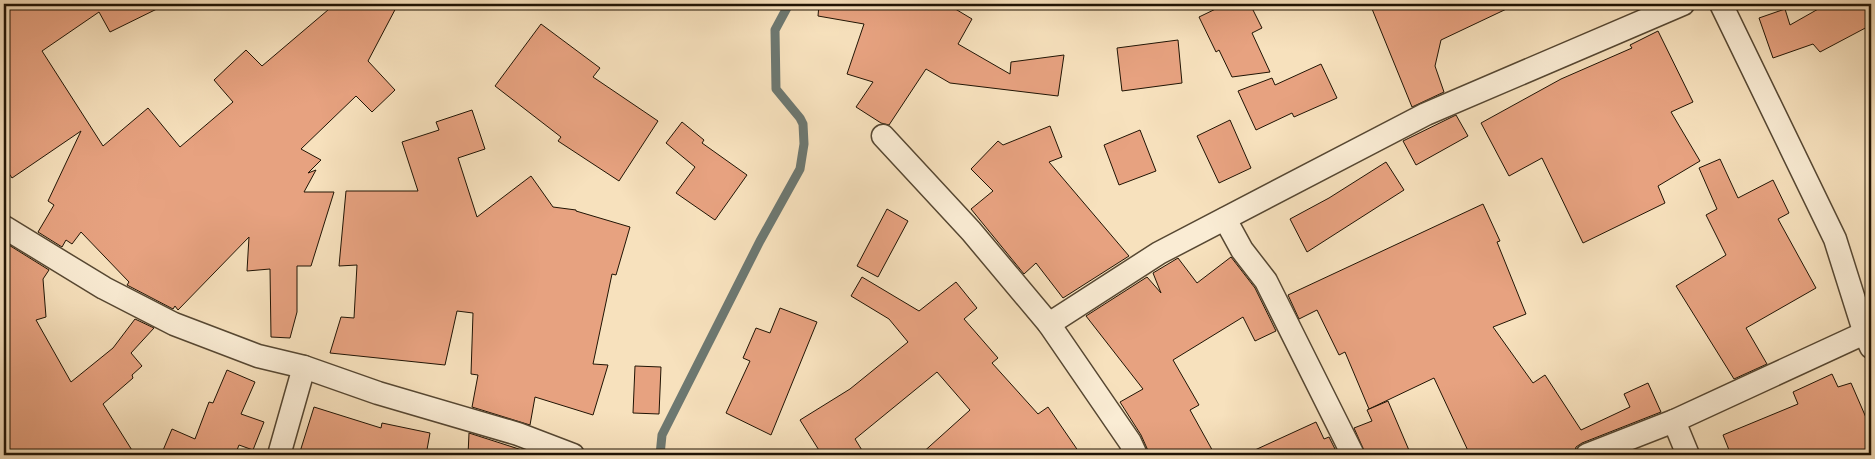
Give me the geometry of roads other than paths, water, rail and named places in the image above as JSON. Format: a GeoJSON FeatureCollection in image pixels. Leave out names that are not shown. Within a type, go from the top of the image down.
{"type":"FeatureCollection","features":[{"type":"Feature","properties":{"kind":"street"},"geometry":{"type":"LineString","coordinates":[[1049,324],[1159,253],[1426,114],[1683,4]]}},
{"type":"Feature","properties":{"kind":"street"},"geometry":{"type":"LineString","coordinates":[[1587,455],[1674,421],[1869,337],[1835,239],[1721,4]]}},
{"type":"Feature","properties":{"kind":"street"},"geometry":{"type":"LineString","coordinates":[[883,136],[971,231],[1049,324],[1130,442],[1136,455]]}},
{"type":"Feature","properties":{"kind":"street"},"geometry":{"type":"LineString","coordinates":[[1225,219],[1242,250],[1266,281],[1353,455]]}},
{"type":"Feature","properties":{"kind":"street"},"geometry":{"type":"LineString","coordinates":[[4,227],[104,288],[174,324],[258,356],[304,367],[378,393],[518,434],[573,455]]}},
{"type":"Feature","properties":{"kind":"street"},"geometry":{"type":"LineString","coordinates":[[279,455],[304,367]]}},
{"type":"Feature","properties":{"kind":"street"},"geometry":{"type":"LineString","coordinates":[[1674,421],[1688,455]]}},
{"type":"Feature","properties":{"kind":"waterway"},"geometry":{"type":"LineString","coordinates":[[660,455],[662,435],[760,241],[800,169],[804,144],[803,124],[776,89],[775,30],[789,4]]}}]}
